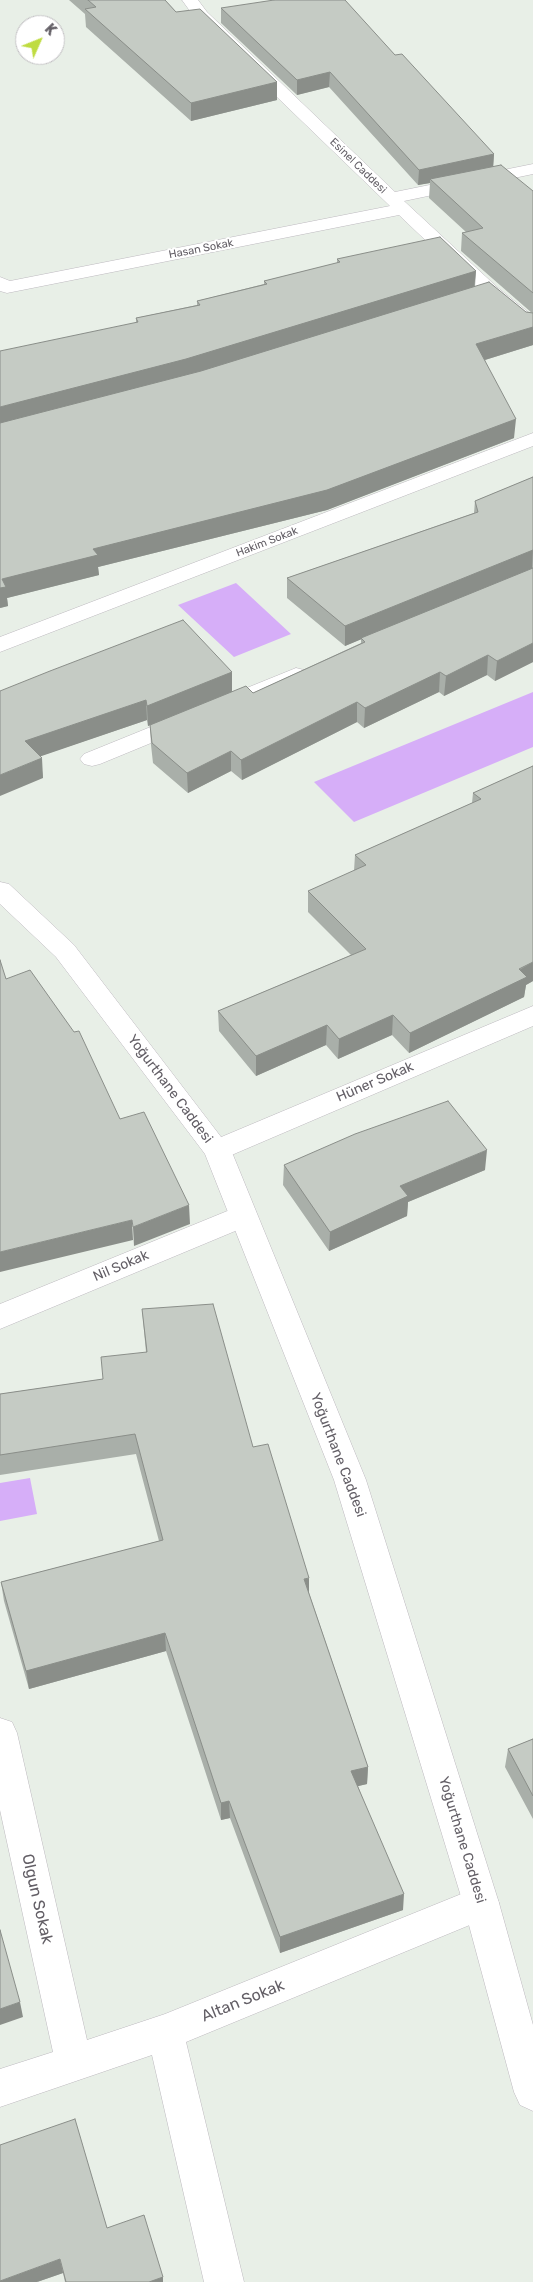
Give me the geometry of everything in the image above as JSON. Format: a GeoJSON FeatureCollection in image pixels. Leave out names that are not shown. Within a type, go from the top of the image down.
{"type":"FeatureCollection","features":[{"type":"Feature","properties":{"kind":"street","name":"Esinel Caddesi"},"geometry":{"type":"LineString","coordinates":[[190,0],[201,15],[397,204],[482,294],[533,325]]}},
{"type":"Feature","properties":{"kind":"street"},"geometry":{"type":"LineString","coordinates":[[201,15],[220,11]]}},
{"type":"Feature","properties":{"kind":"street","name":"Hasan Sokak"},"geometry":{"type":"LineString","coordinates":[[0,283],[7,287],[397,204],[533,169]]}},
{"type":"Feature","properties":{"kind":"street","name":"Hakim Sokak"},"geometry":{"type":"LineString","coordinates":[[0,645],[533,438]]}},
{"type":"Feature","properties":{"kind":"street"},"geometry":{"type":"LineString","coordinates":[[92,759],[312,668]]}},
{"type":"Feature","properties":{"kind":"street","name":"Yoğurthane Caddesi"},"geometry":{"type":"LineString","coordinates":[[0,890],[65,951],[217,1150],[350,1480],[482,1903],[533,2092]]}},
{"type":"Feature","properties":{"kind":"street","name":"Hüner Sokak"},"geometry":{"type":"LineString","coordinates":[[217,1150],[533,1015]]}},
{"type":"Feature","properties":{"kind":"street","name":"Nil Sokak"},"geometry":{"type":"LineString","coordinates":[[0,1317],[242,1216]]}},
{"type":"Feature","properties":{"kind":"street","name":"Olgun Sokak"},"geometry":{"type":"LineString","coordinates":[[0,1733],[74,2064]]}},
{"type":"Feature","properties":{"kind":"street","name":"Altan Sokak"},"geometry":{"type":"LineString","coordinates":[[0,2088],[165,2032],[482,1903]]}},
{"type":"Feature","properties":{"kind":"street"},"geometry":{"type":"LineString","coordinates":[[165,2032],[224,2282]]}},
{"type":"Feature","properties":{"kind":"shaded area"},"geometry":{"type":"Polygon","coordinates":[[[236,583],[291,634],[234,657],[178,605],[236,583]]]}},
{"type":"Feature","properties":{"kind":"shaded area"},"geometry":{"type":"Polygon","coordinates":[[[533,692],[533,747],[354,822],[314,782],[533,692]]]}},
{"type":"Feature","properties":{"kind":"shaded area"},"geometry":{"type":"Polygon","coordinates":[[[30,1478],[37,1514],[0,1521],[0,1483],[30,1478]]]}},
{"type":"Feature","properties":{"kind":"building"},"geometry":{"type":"Polygon","coordinates":[[[88,0],[165,0],[176,12],[200,9],[277,82],[191,103],[85,9],[96,7],[88,0]]]}},
{"type":"Feature","properties":{"kind":"building"},"geometry":{"type":"Polygon","coordinates":[[[274,0],[345,0],[395,55],[402,54],[494,154],[419,170],[330,72],[297,80],[221,8],[274,0]]]}},
{"type":"Feature","properties":{"kind":"building"},"geometry":{"type":"Polygon","coordinates":[[[501,165],[533,191],[533,293],[462,233],[483,228],[430,179],[501,165]]]}},
{"type":"Feature","properties":{"kind":"building"},"geometry":{"type":"Polygon","coordinates":[[[440,237],[476,271],[186,359],[0,407],[0,351],[138,322],[136,318],[200,305],[197,301],[267,284],[264,281],[340,262],[337,259],[440,237]]]}},
{"type":"Feature","properties":{"kind":"building"},"geometry":{"type":"Polygon","coordinates":[[[489,282],[526,312],[533,313],[533,327],[476,344],[516,419],[327,490],[93,549],[98,555],[2,579],[6,587],[0,588],[0,423],[201,371],[489,282]]]}},
{"type":"Feature","properties":{"kind":"building"},"geometry":{"type":"Polygon","coordinates":[[[533,477],[533,550],[345,626],[287,578],[478,512],[475,501],[533,477]]]}},
{"type":"Feature","properties":{"kind":"building"},"geometry":{"type":"Polygon","coordinates":[[[533,568],[533,643],[497,661],[488,655],[446,676],[440,672],[365,708],[357,702],[241,760],[231,751],[187,773],[152,743],[150,725],[246,686],[253,693],[365,642],[361,638],[533,568]]]}},
{"type":"Feature","properties":{"kind":"building"},"geometry":{"type":"Polygon","coordinates":[[[183,620],[232,672],[147,706],[146,700],[25,741],[42,758],[0,775],[0,691],[183,620]]]}},
{"type":"Feature","properties":{"kind":"building"},"geometry":{"type":"Polygon","coordinates":[[[533,766],[533,962],[519,969],[527,977],[410,1033],[393,1015],[339,1039],[327,1025],[256,1056],[218,1011],[366,949],[308,891],[366,865],[355,855],[481,799],[473,793],[533,766]]]}},
{"type":"Feature","properties":{"kind":"building"},"geometry":{"type":"Polygon","coordinates":[[[0,960],[6,979],[30,970],[74,1032],[79,1031],[120,1119],[144,1112],[189,1205],[133,1227],[132,1220],[0,1252],[0,960]]]}},
{"type":"Feature","properties":{"kind":"building"},"geometry":{"type":"Polygon","coordinates":[[[448,1101],[487,1150],[400,1186],[408,1196],[330,1232],[284,1165],[355,1134],[448,1101]]]}},
{"type":"Feature","properties":{"kind":"building"},"geometry":{"type":"Polygon","coordinates":[[[213,1304],[253,1447],[268,1444],[309,1578],[304,1579],[368,1767],[351,1771],[404,1894],[280,1937],[229,1801],[221,1803],[165,1633],[26,1671],[1,1582],[163,1540],[135,1434],[0,1455],[0,1394],[103,1379],[101,1357],[147,1352],[142,1309],[213,1304]]]}},
{"type":"Feature","properties":{"kind":"building"},"geometry":{"type":"Polygon","coordinates":[[[533,1739],[533,1796],[508,1749],[533,1739]]]}},
{"type":"Feature","properties":{"kind":"building"},"geometry":{"type":"Polygon","coordinates":[[[0,1930],[20,2002],[0,2009],[0,1930]]]}},
{"type":"Feature","properties":{"kind":"building"},"geometry":{"type":"Polygon","coordinates":[[[75,2119],[107,2228],[144,2215],[163,2277],[149,2282],[66,2282],[60,2259],[0,2281],[0,2145],[75,2119]]]}}]}
